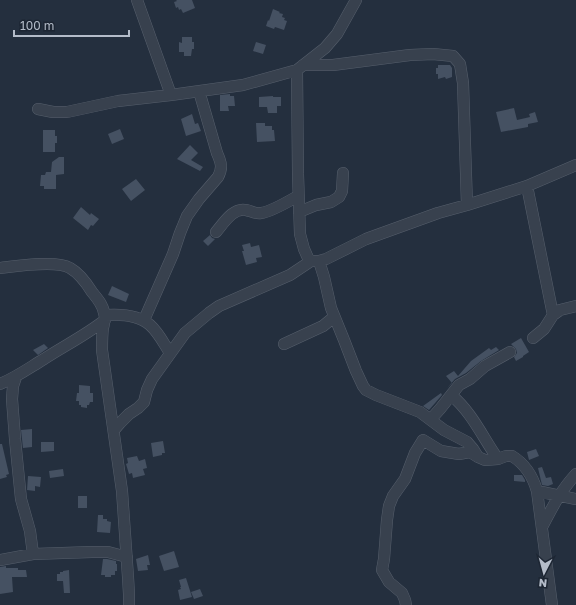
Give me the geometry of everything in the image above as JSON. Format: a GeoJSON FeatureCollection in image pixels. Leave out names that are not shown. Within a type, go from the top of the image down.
{"type":"FeatureCollection","features":[{"type":"Feature","properties":{"kind":"street"},"geometry":{"type":"LineString","coordinates":[[137,0],[171,95]]}},
{"type":"Feature","properties":{"kind":"street"},"geometry":{"type":"LineString","coordinates":[[300,68],[325,48],[337,34],[356,0]]}},
{"type":"Feature","properties":{"kind":"street"},"geometry":{"type":"LineString","coordinates":[[38,109],[53,112],[67,112],[118,101],[243,85],[300,68],[410,55],[433,54],[453,56],[460,64],[463,83],[467,205]]}},
{"type":"Feature","properties":{"kind":"street"},"geometry":{"type":"LineString","coordinates":[[300,68],[298,196],[300,234],[307,256],[315,261],[324,277],[329,302],[334,317],[356,371],[363,386],[371,393],[414,409],[431,419],[444,430],[467,442],[473,448],[478,457]]}},
{"type":"Feature","properties":{"kind":"street"},"geometry":{"type":"LineString","coordinates":[[144,320],[173,254],[187,216],[221,172],[222,165],[217,153],[199,91]]}},
{"type":"Feature","properties":{"kind":"street"},"geometry":{"type":"LineString","coordinates":[[114,430],[129,414],[144,402],[152,379],[185,333],[219,306],[315,261],[326,259],[366,239],[438,213],[527,186],[576,165]]}},
{"type":"Feature","properties":{"kind":"street"},"geometry":{"type":"LineString","coordinates":[[299,212],[316,205],[331,202],[339,197],[342,191],[343,173]]}},
{"type":"Feature","properties":{"kind":"street"},"geometry":{"type":"LineString","coordinates":[[527,186],[553,315]]}},
{"type":"Feature","properties":{"kind":"street"},"geometry":{"type":"LineString","coordinates":[[216,232],[228,218],[240,210],[258,214],[266,212],[298,196]]}},
{"type":"Feature","properties":{"kind":"street"},"geometry":{"type":"LineString","coordinates":[[0,268],[51,264],[68,267],[74,271],[90,288],[100,302],[105,317],[102,339],[105,377],[122,491],[129,605]]}},
{"type":"Feature","properties":{"kind":"street"},"geometry":{"type":"LineString","coordinates":[[533,338],[544,328],[553,315],[560,310],[576,306]]}},
{"type":"Feature","properties":{"kind":"street"},"geometry":{"type":"LineString","coordinates":[[0,384],[16,377],[95,327],[105,317],[126,316],[144,320],[157,333],[170,353]]}},
{"type":"Feature","properties":{"kind":"street"},"geometry":{"type":"LineString","coordinates":[[284,344],[323,326],[334,317]]}},
{"type":"Feature","properties":{"kind":"street"},"geometry":{"type":"LineString","coordinates":[[431,419],[461,383],[470,379],[485,366],[510,352]]}},
{"type":"Feature","properties":{"kind":"street"},"geometry":{"type":"LineString","coordinates":[[16,377],[12,386],[15,439],[21,499],[30,531],[33,554]]}},
{"type":"Feature","properties":{"kind":"street"},"geometry":{"type":"LineString","coordinates":[[451,395],[458,401],[478,427],[498,460]]}},
{"type":"Feature","properties":{"kind":"street"},"geometry":{"type":"LineString","coordinates":[[406,605],[402,593],[389,582],[382,570],[387,520],[389,506],[393,496],[405,479],[415,453],[423,440],[441,451],[459,454],[470,452],[485,460],[498,460],[506,456],[514,457],[531,474],[538,491],[552,605]]}},
{"type":"Feature","properties":{"kind":"street"},"geometry":{"type":"LineString","coordinates":[[542,527],[559,495],[576,474]]}},
{"type":"Feature","properties":{"kind":"street"},"geometry":{"type":"LineString","coordinates":[[538,491],[576,499]]}},
{"type":"Feature","properties":{"kind":"street"},"geometry":{"type":"LineString","coordinates":[[0,560],[33,554],[92,552],[108,552],[127,557]]}},
{"type":"Feature","properties":{"kind":"building"},"geometry":{"type":"Polygon","coordinates":[[[176,0],[192,0],[195,8],[183,13],[181,9],[179,10],[178,7],[176,8],[174,2],[177,1],[176,0]]]}},
{"type":"Feature","properties":{"kind":"building"},"geometry":{"type":"Polygon","coordinates":[[[273,9],[283,14],[282,17],[287,21],[284,30],[266,26],[273,9]]]}},
{"type":"Feature","properties":{"kind":"building"},"geometry":{"type":"Polygon","coordinates":[[[182,37],[192,37],[194,49],[192,49],[191,56],[184,56],[184,52],[179,52],[179,42],[182,43],[182,37]]]}},
{"type":"Feature","properties":{"kind":"building"},"geometry":{"type":"Polygon","coordinates":[[[256,42],[266,45],[263,54],[253,51],[256,42]]]}},
{"type":"Feature","properties":{"kind":"building"},"geometry":{"type":"Polygon","coordinates":[[[438,65],[450,65],[452,68],[452,77],[438,79],[436,68],[438,68],[438,65]]]}},
{"type":"Feature","properties":{"kind":"building"},"geometry":{"type":"Polygon","coordinates":[[[230,94],[230,96],[234,96],[235,106],[228,106],[229,111],[220,111],[220,95],[230,94]]]}},
{"type":"Feature","properties":{"kind":"building"},"geometry":{"type":"Polygon","coordinates":[[[259,97],[281,97],[281,106],[277,106],[277,113],[268,113],[267,107],[259,107],[259,97]]]}},
{"type":"Feature","properties":{"kind":"building"},"geometry":{"type":"Polygon","coordinates":[[[514,108],[517,120],[530,117],[529,114],[535,112],[538,122],[528,124],[528,127],[501,132],[496,112],[514,108]]]}},
{"type":"Feature","properties":{"kind":"building"},"geometry":{"type":"Polygon","coordinates":[[[192,114],[195,124],[198,123],[201,131],[186,136],[181,119],[192,114]]]}},
{"type":"Feature","properties":{"kind":"building"},"geometry":{"type":"Polygon","coordinates":[[[256,123],[265,123],[265,126],[272,126],[275,141],[257,142],[256,123]]]}},
{"type":"Feature","properties":{"kind":"building"},"geometry":{"type":"Polygon","coordinates":[[[120,129],[124,139],[112,144],[108,134],[120,129]]]}},
{"type":"Feature","properties":{"kind":"building"},"geometry":{"type":"Polygon","coordinates":[[[43,130],[55,130],[57,143],[55,143],[55,152],[43,152],[43,130]]]}},
{"type":"Feature","properties":{"kind":"building"},"geometry":{"type":"Polygon","coordinates":[[[190,145],[198,153],[191,160],[203,167],[200,171],[177,159],[190,145]]]}},
{"type":"Feature","properties":{"kind":"building"},"geometry":{"type":"Polygon","coordinates":[[[59,157],[64,157],[64,174],[56,175],[56,189],[44,189],[44,186],[40,186],[41,175],[45,175],[46,172],[51,172],[52,162],[59,157]]]}},
{"type":"Feature","properties":{"kind":"building"},"geometry":{"type":"Polygon","coordinates":[[[136,179],[145,190],[131,201],[122,189],[136,179]]]}},
{"type":"Feature","properties":{"kind":"building"},"geometry":{"type":"Polygon","coordinates":[[[81,207],[90,215],[91,213],[99,219],[93,226],[91,225],[88,230],[73,218],[81,207]]]}},
{"type":"Feature","properties":{"kind":"building"},"geometry":{"type":"Polygon","coordinates":[[[210,235],[215,239],[208,246],[203,241],[210,235]]]}},
{"type":"Feature","properties":{"kind":"building"},"geometry":{"type":"Polygon","coordinates":[[[250,243],[251,247],[259,245],[262,257],[256,258],[257,262],[246,265],[242,245],[250,243]]]}},
{"type":"Feature","properties":{"kind":"building"},"geometry":{"type":"Polygon","coordinates":[[[112,286],[129,294],[126,302],[108,295],[112,286]]]}},
{"type":"Feature","properties":{"kind":"building"},"geometry":{"type":"Polygon","coordinates":[[[521,338],[529,352],[516,361],[514,357],[517,353],[516,349],[511,344],[521,338]]]}},
{"type":"Feature","properties":{"kind":"building"},"geometry":{"type":"Polygon","coordinates":[[[44,344],[48,348],[38,355],[33,350],[44,344]]]}},
{"type":"Feature","properties":{"kind":"building"},"geometry":{"type":"Polygon","coordinates":[[[496,347],[499,350],[455,379],[452,383],[446,376],[454,371],[458,376],[471,361],[489,348],[491,350],[496,347]]]}},
{"type":"Feature","properties":{"kind":"building"},"geometry":{"type":"Polygon","coordinates":[[[79,385],[90,386],[90,393],[93,393],[93,402],[90,402],[89,405],[87,405],[87,408],[81,407],[81,405],[79,405],[79,401],[76,401],[77,393],[79,393],[79,385]]]}},
{"type":"Feature","properties":{"kind":"building"},"geometry":{"type":"Polygon","coordinates":[[[441,393],[442,395],[429,410],[423,406],[441,393]]]}},
{"type":"Feature","properties":{"kind":"building"},"geometry":{"type":"Polygon","coordinates":[[[32,429],[32,447],[23,448],[21,430],[32,429]]]}},
{"type":"Feature","properties":{"kind":"building"},"geometry":{"type":"Polygon","coordinates":[[[163,441],[165,453],[153,457],[151,443],[163,441]]]}},
{"type":"Feature","properties":{"kind":"building"},"geometry":{"type":"Polygon","coordinates":[[[41,442],[54,442],[54,451],[41,452],[41,442]]]}},
{"type":"Feature","properties":{"kind":"building"},"geometry":{"type":"Polygon","coordinates":[[[0,444],[2,444],[9,474],[6,475],[7,477],[0,479],[0,444]]]}},
{"type":"Feature","properties":{"kind":"building"},"geometry":{"type":"Polygon","coordinates":[[[536,449],[539,456],[529,460],[527,452],[536,449]]]}},
{"type":"Feature","properties":{"kind":"building"},"geometry":{"type":"Polygon","coordinates":[[[137,456],[139,461],[145,459],[147,468],[143,469],[145,475],[133,478],[132,473],[129,474],[126,464],[128,463],[127,458],[137,456]]]}},
{"type":"Feature","properties":{"kind":"building"},"geometry":{"type":"Polygon","coordinates":[[[542,467],[546,478],[551,477],[553,484],[548,486],[542,485],[538,468],[542,467]]]}},
{"type":"Feature","properties":{"kind":"building"},"geometry":{"type":"Polygon","coordinates":[[[63,469],[64,476],[50,478],[49,471],[63,469]]]}},
{"type":"Feature","properties":{"kind":"building"},"geometry":{"type":"Polygon","coordinates":[[[514,475],[522,475],[525,482],[514,481],[514,475]]]}},
{"type":"Feature","properties":{"kind":"building"},"geometry":{"type":"Polygon","coordinates":[[[28,476],[41,477],[40,487],[35,486],[35,491],[27,490],[28,476]]]}},
{"type":"Feature","properties":{"kind":"building"},"geometry":{"type":"Polygon","coordinates":[[[78,496],[87,496],[87,508],[78,508],[78,496]]]}},
{"type":"Feature","properties":{"kind":"building"},"geometry":{"type":"Polygon","coordinates":[[[98,515],[103,515],[103,519],[107,519],[107,521],[111,522],[110,533],[97,532],[98,515]]]}},
{"type":"Feature","properties":{"kind":"building"},"geometry":{"type":"Polygon","coordinates":[[[174,551],[179,567],[164,571],[159,556],[174,551]]]}},
{"type":"Feature","properties":{"kind":"building"},"geometry":{"type":"Polygon","coordinates":[[[148,555],[150,565],[147,565],[148,570],[138,571],[136,559],[148,555]]]}},
{"type":"Feature","properties":{"kind":"building"},"geometry":{"type":"Polygon","coordinates":[[[103,559],[116,561],[117,571],[115,571],[115,575],[105,577],[105,575],[101,575],[103,559]]]}},
{"type":"Feature","properties":{"kind":"building"},"geometry":{"type":"Polygon","coordinates":[[[6,566],[6,568],[26,570],[27,577],[12,577],[13,592],[0,594],[0,567],[6,566]]]}},
{"type":"Feature","properties":{"kind":"building"},"geometry":{"type":"Polygon","coordinates":[[[69,570],[70,593],[64,593],[63,581],[57,581],[57,574],[69,570]]]}},
{"type":"Feature","properties":{"kind":"building"},"geometry":{"type":"Polygon","coordinates":[[[186,578],[192,597],[180,600],[178,590],[181,589],[181,587],[179,580],[186,578]]]}},
{"type":"Feature","properties":{"kind":"building"},"geometry":{"type":"Polygon","coordinates":[[[200,589],[203,596],[194,599],[191,592],[200,589]]]}}]}
